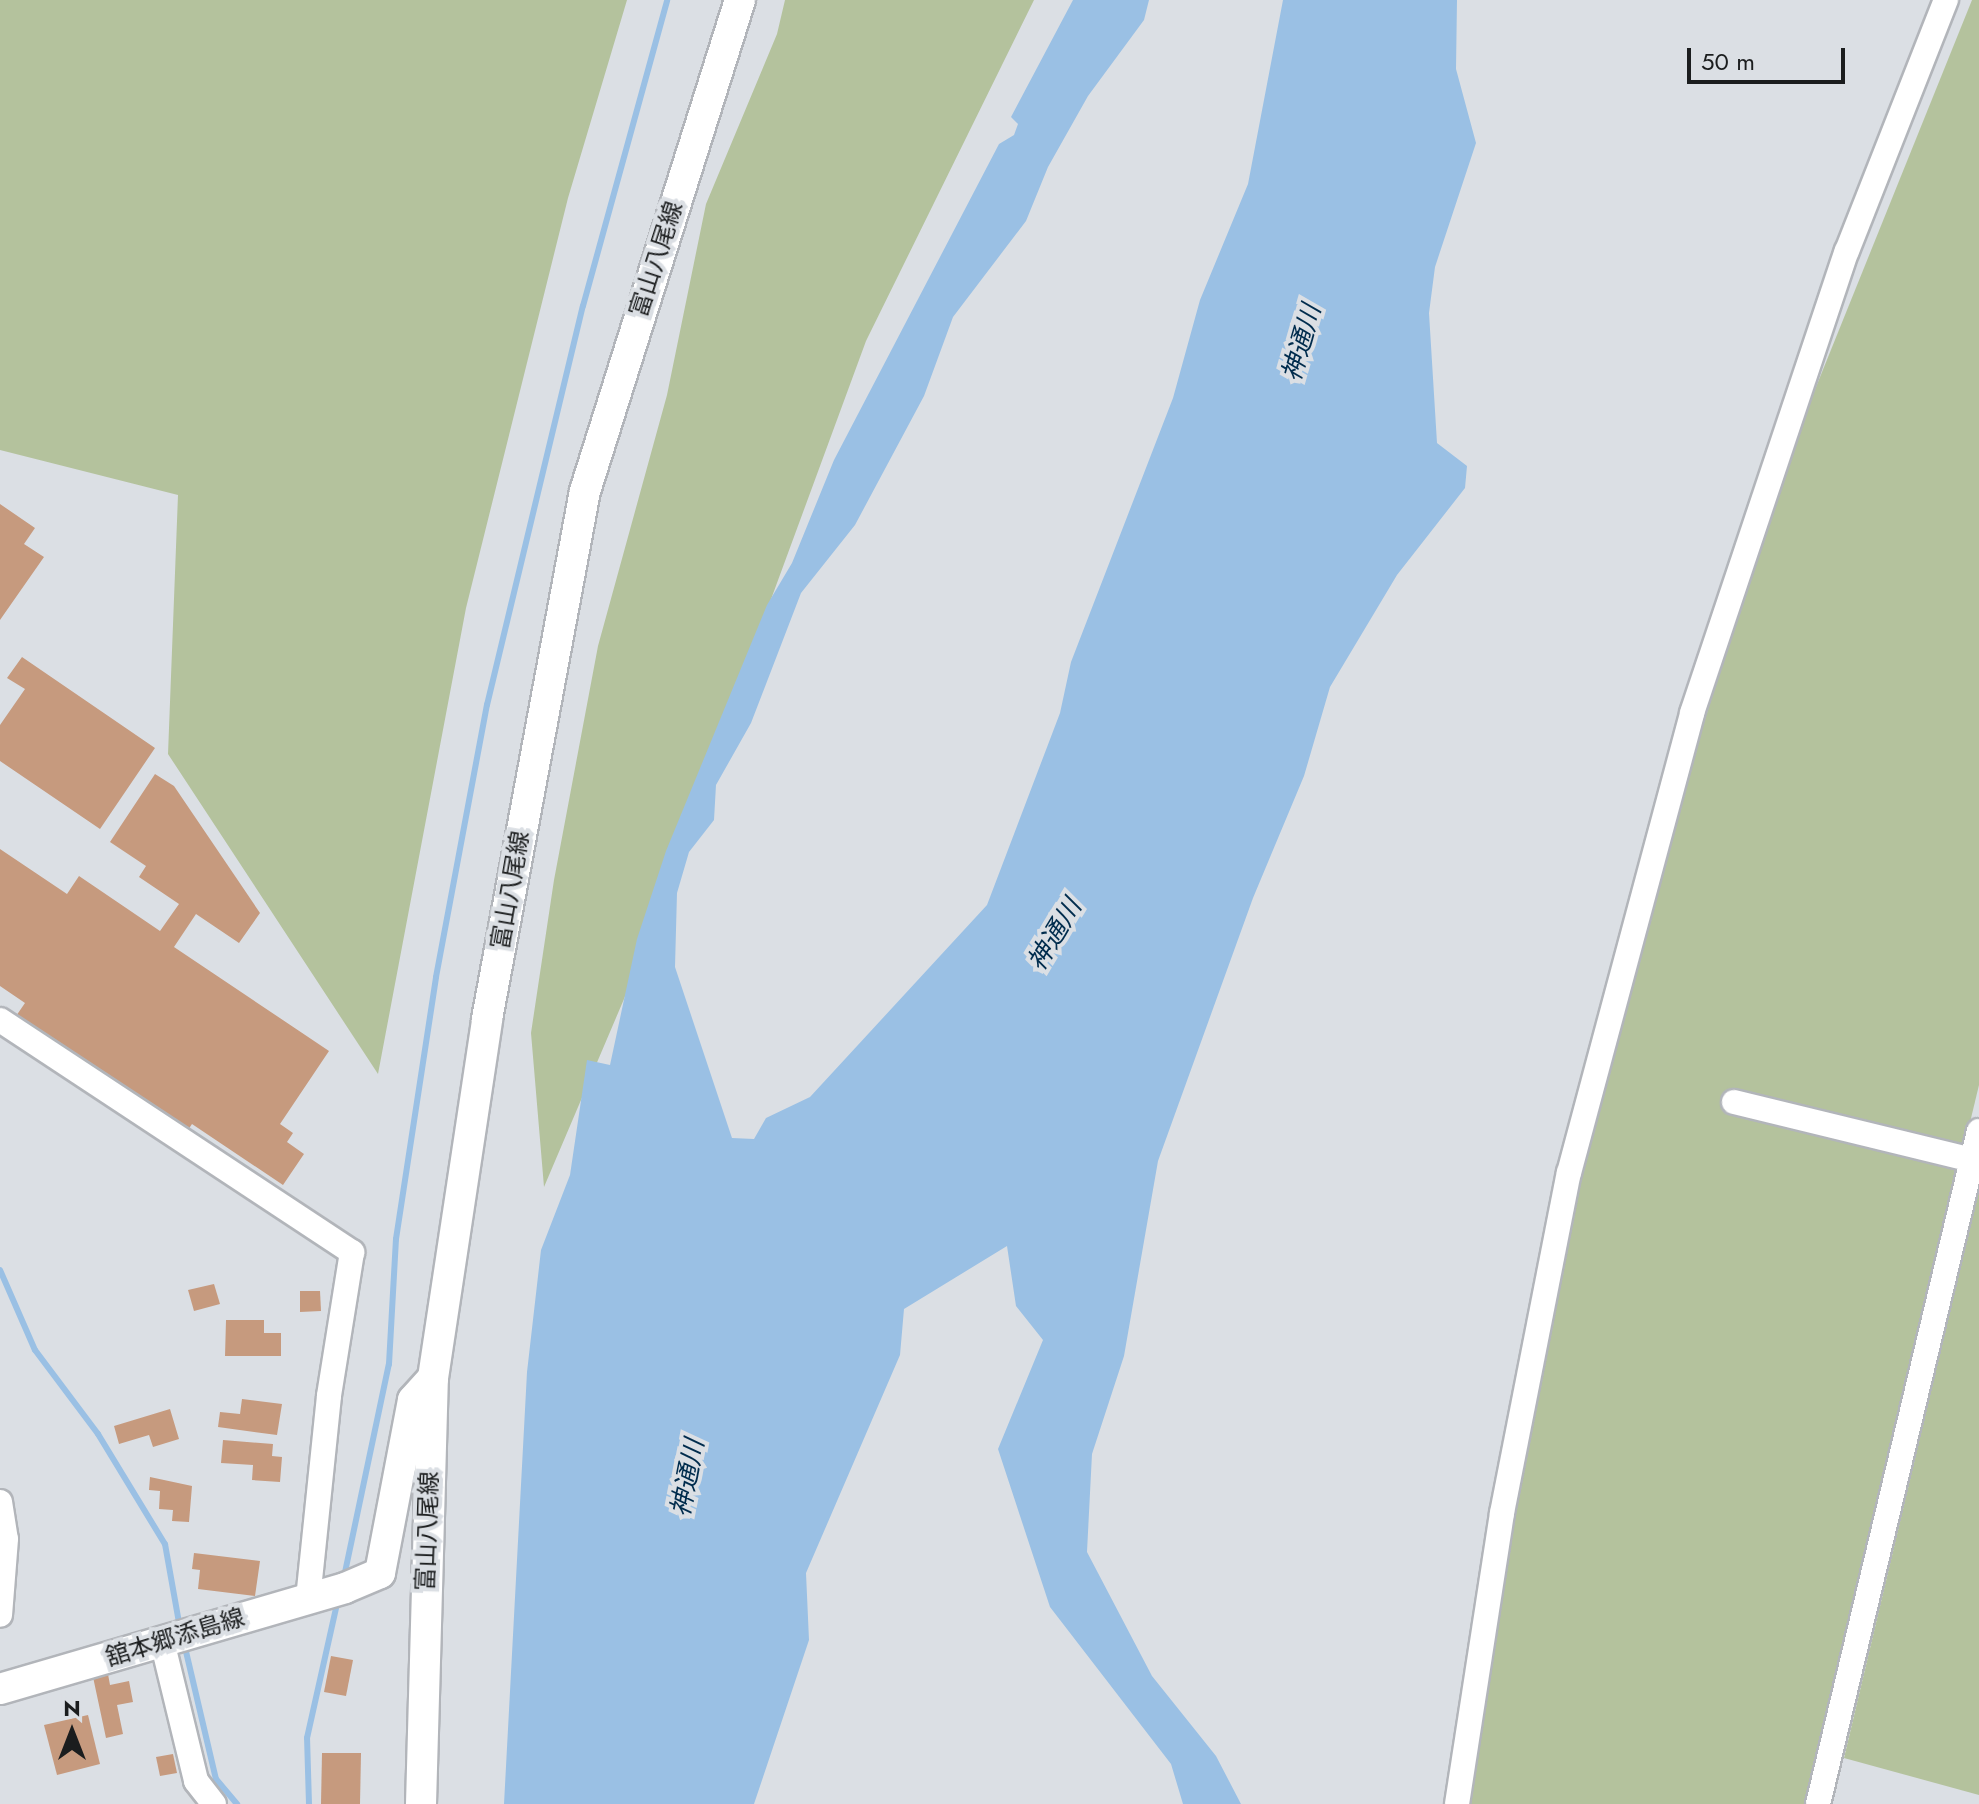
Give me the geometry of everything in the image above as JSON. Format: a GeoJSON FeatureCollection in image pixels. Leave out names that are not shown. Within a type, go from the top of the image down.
{"type":"FeatureCollection","features":[{"type":"Feature","properties":{"kind":"main road","name":"富山八尾線"},"geometry":{"type":"LineString","coordinates":[[421,1804],[433,1378],[487,1019],[585,491],[740,0]]}},
{"type":"Feature","properties":{"kind":"main road","name":"舘本郷添島線"},"geometry":{"type":"LineString","coordinates":[[0,1689],[332,1591],[380,1573],[413,1400],[433,1378]]}},
{"type":"Feature","properties":{"kind":"street"},"geometry":{"type":"LineString","coordinates":[[1457,1804],[1502,1513],[1569,1173],[1692,713],[1847,251],[1946,0]]}},
{"type":"Feature","properties":{"kind":"street"},"geometry":{"type":"LineString","coordinates":[[0,1020],[352,1252],[329,1396],[332,1591]]}},
{"type":"Feature","properties":{"kind":"street"},"geometry":{"type":"LineString","coordinates":[[1734,1102],[1972,1160]]}},
{"type":"Feature","properties":{"kind":"street"},"geometry":{"type":"LineString","coordinates":[[1818,1804],[1979,1131]]}},
{"type":"Feature","properties":{"kind":"street"},"geometry":{"type":"LineString","coordinates":[[0,1502],[6,1539],[0,1615]]}},
{"type":"Feature","properties":{"kind":"street"},"geometry":{"type":"LineString","coordinates":[[162,1641],[196,1781],[214,1804]]}},
{"type":"Feature","properties":{"kind":"green space"},"geometry":{"type":"Polygon","coordinates":[[[0,0],[627,0],[568,198],[466,608],[378,1074],[168,754],[178,495],[0,450],[0,0]]]}},
{"type":"Feature","properties":{"kind":"green space"},"geometry":{"type":"Polygon","coordinates":[[[785,0],[1034,0],[866,341],[624,999],[544,1187],[531,1033],[554,880],[598,646],[667,395],[706,204],[777,34],[785,0]]]}},
{"type":"Feature","properties":{"kind":"green space"},"geometry":{"type":"Polygon","coordinates":[[[1972,0],[1979,0],[1979,1085],[1806,1804],[1463,1804],[1517,1479],[1589,1134],[1662,854],[1791,449],[1972,0]]]}},
{"type":"Feature","properties":{"kind":"green space"},"geometry":{"type":"Polygon","coordinates":[[[1979,1189],[1979,1795],[1844,1758],[1979,1189]]]}},
{"type":"Feature","properties":{"kind":"water","name":"神通川"},"geometry":{"type":"Polygon","coordinates":[[[1073,0],[1149,0],[1144,20],[1088,96],[1048,167],[1026,221],[953,317],[924,396],[855,525],[801,593],[751,723],[716,785],[714,820],[689,852],[677,893],[675,967],[732,1138],[754,1139],[766,1118],[810,1097],[987,905],[1060,713],[1071,662],[1173,398],[1200,300],[1248,184],[1283,0],[1457,0],[1456,69],[1476,143],[1435,267],[1429,313],[1437,443],[1467,466],[1465,488],[1397,575],[1330,687],[1304,776],[1253,898],[1158,1161],[1124,1356],[1092,1454],[1087,1552],[1152,1676],[1216,1756],[1241,1804],[1183,1804],[1171,1764],[1050,1607],[998,1449],[1043,1340],[1016,1306],[1007,1246],[904,1309],[900,1355],[806,1573],[809,1640],[754,1804],[504,1804],[527,1372],[541,1250],[570,1175],[587,1060],[610,1065],[637,939],[666,851],[767,605],[792,563],[834,460],[999,144],[1014,135],[1018,124],[1011,117],[1073,0]]]}},
{"type":"Feature","properties":{"kind":"building"},"geometry":{"type":"Polygon","coordinates":[[[0,504],[35,528],[24,544],[44,557],[0,620],[0,504]]]}},
{"type":"Feature","properties":{"kind":"building"},"geometry":{"type":"Polygon","coordinates":[[[22,657],[155,748],[100,829],[0,761],[0,725],[25,689],[7,678],[22,657]]]}},
{"type":"Feature","properties":{"kind":"building"},"geometry":{"type":"Polygon","coordinates":[[[155,774],[174,786],[260,913],[239,943],[196,914],[174,947],[329,1051],[280,1124],[293,1133],[287,1142],[304,1154],[283,1185],[192,1124],[186,1133],[14,1019],[25,1003],[0,986],[0,849],[67,894],[79,876],[160,931],[179,904],[139,877],[146,866],[110,842],[155,774]]]}},
{"type":"Feature","properties":{"kind":"building"},"geometry":{"type":"Polygon","coordinates":[[[214,1284],[220,1304],[194,1311],[188,1290],[214,1284]]]}},
{"type":"Feature","properties":{"kind":"building"},"geometry":{"type":"Polygon","coordinates":[[[300,1291],[320,1291],[321,1311],[300,1312],[300,1291]]]}},
{"type":"Feature","properties":{"kind":"building"},"geometry":{"type":"Polygon","coordinates":[[[226,1320],[264,1320],[264,1333],[281,1333],[281,1356],[225,1356],[226,1320]]]}},
{"type":"Feature","properties":{"kind":"building"},"geometry":{"type":"Polygon","coordinates":[[[242,1399],[282,1404],[277,1435],[218,1427],[220,1412],[240,1414],[242,1399]]]}},
{"type":"Feature","properties":{"kind":"building"},"geometry":{"type":"Polygon","coordinates":[[[170,1409],[179,1439],[153,1447],[149,1435],[119,1444],[114,1426],[170,1409]]]}},
{"type":"Feature","properties":{"kind":"building"},"geometry":{"type":"Polygon","coordinates":[[[223,1440],[273,1444],[272,1456],[282,1457],[280,1482],[252,1480],[253,1465],[221,1463],[223,1440]]]}},
{"type":"Feature","properties":{"kind":"building"},"geometry":{"type":"Polygon","coordinates":[[[150,1477],[192,1486],[189,1522],[172,1521],[173,1510],[159,1509],[160,1491],[149,1490],[150,1477]]]}},
{"type":"Feature","properties":{"kind":"building"},"geometry":{"type":"Polygon","coordinates":[[[194,1553],[260,1561],[255,1596],[198,1589],[200,1570],[192,1569],[194,1553]]]}},
{"type":"Feature","properties":{"kind":"building"},"geometry":{"type":"Polygon","coordinates":[[[331,1656],[353,1660],[346,1696],[324,1692],[331,1656]]]}},
{"type":"Feature","properties":{"kind":"building"},"geometry":{"type":"Polygon","coordinates":[[[108,1674],[110,1685],[129,1681],[133,1702],[117,1705],[123,1734],[106,1738],[93,1677],[108,1674]]]}},
{"type":"Feature","properties":{"kind":"building"},"geometry":{"type":"Polygon","coordinates":[[[88,1715],[100,1764],[57,1775],[44,1725],[88,1715]]]}},
{"type":"Feature","properties":{"kind":"building"},"geometry":{"type":"Polygon","coordinates":[[[322,1753],[361,1753],[360,1804],[321,1804],[322,1753]]]}},
{"type":"Feature","properties":{"kind":"building"},"geometry":{"type":"Polygon","coordinates":[[[173,1754],[177,1773],[160,1776],[156,1757],[173,1754]]]}},
{"type":"Feature","properties":{"kind":"waterway"},"geometry":{"type":"LineString","coordinates":[[344,1577],[389,1364],[396,1239],[436,977],[487,705],[583,306],[667,0]]}},
{"type":"Feature","properties":{"kind":"waterway"},"geometry":{"type":"LineString","coordinates":[[0,1270],[35,1350],[98,1434],[165,1544],[180,1628]]}},
{"type":"Feature","properties":{"kind":"waterway"},"geometry":{"type":"LineString","coordinates":[[309,1804],[307,1738],[338,1599]]}},
{"type":"Feature","properties":{"kind":"waterway"},"geometry":{"type":"LineString","coordinates":[[184,1643],[216,1779],[237,1804]]}}]}
